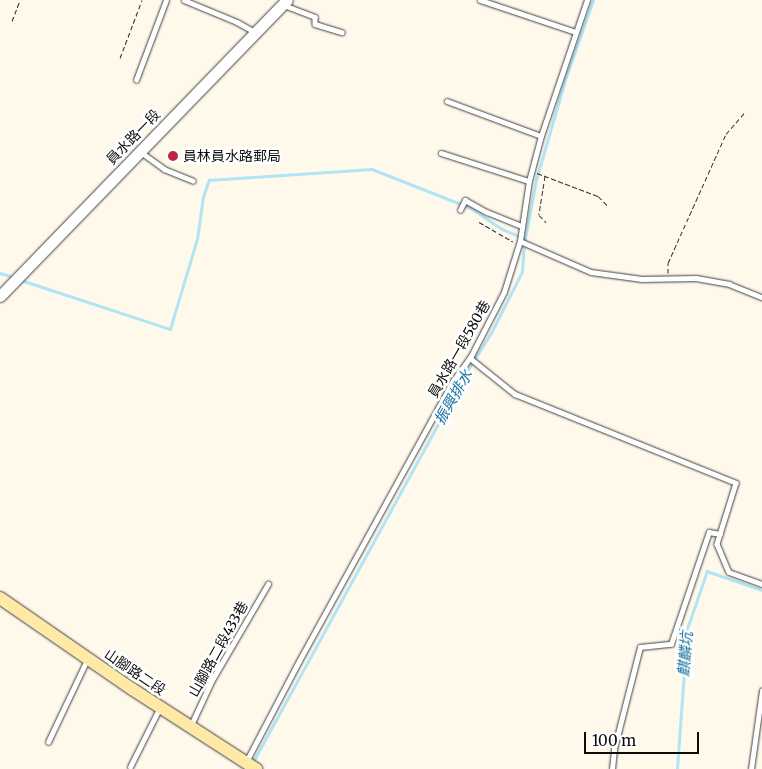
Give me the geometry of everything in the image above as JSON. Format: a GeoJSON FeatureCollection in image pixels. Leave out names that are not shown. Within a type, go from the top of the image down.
{"type":"FeatureCollection","features":[{"type":"Feature","properties":{"kind":"main road","name":"山腳路二段"},"geometry":{"type":"LineString","coordinates":[[0,598],[249,767]]}},
{"type":"Feature","properties":{"kind":"street","name":"員水路一段"},"geometry":{"type":"LineString","coordinates":[[0,296],[285,2]]}},
{"type":"Feature","properties":{"kind":"lane"},"geometry":{"type":"LineString","coordinates":[[136,80],[166,0]]}},
{"type":"Feature","properties":{"kind":"lane"},"geometry":{"type":"LineString","coordinates":[[184,0],[237,22],[256,33]]}},
{"type":"Feature","properties":{"kind":"lane"},"geometry":{"type":"LineString","coordinates":[[480,0],[576,32]]}},
{"type":"Feature","properties":{"kind":"lane","name":"員水路一段580巷"},"geometry":{"type":"LineString","coordinates":[[249,767],[303,652],[453,381],[470,358],[504,292],[519,243],[529,181],[541,136],[587,0]]}},
{"type":"Feature","properties":{"kind":"lane"},"geometry":{"type":"LineString","coordinates":[[285,2],[315,17],[315,24],[342,32]]}},
{"type":"Feature","properties":{"kind":"lane"},"geometry":{"type":"LineString","coordinates":[[447,101],[541,136]]}},
{"type":"Feature","properties":{"kind":"lane"},"geometry":{"type":"LineString","coordinates":[[140,151],[164,169],[193,181]]}},
{"type":"Feature","properties":{"kind":"lane"},"geometry":{"type":"LineString","coordinates":[[441,153],[529,181]]}},
{"type":"Feature","properties":{"kind":"lane"},"geometry":{"type":"LineString","coordinates":[[460,210],[465,200],[486,212],[521,226]]}},
{"type":"Feature","properties":{"kind":"lane"},"geometry":{"type":"LineString","coordinates":[[519,243],[591,272],[642,279],[696,278],[729,284],[762,297]]}},
{"type":"Feature","properties":{"kind":"lane"},"geometry":{"type":"LineString","coordinates":[[470,358],[515,394],[736,483],[717,544],[729,572],[762,584]]}},
{"type":"Feature","properties":{"kind":"lane"},"geometry":{"type":"LineString","coordinates":[[612,769],[614,749],[640,647],[671,644],[709,532],[720,534]]}},
{"type":"Feature","properties":{"kind":"lane","name":"山腳路二段433巷"},"geometry":{"type":"LineString","coordinates":[[190,726],[212,680],[268,584]]}},
{"type":"Feature","properties":{"kind":"lane"},"geometry":{"type":"LineString","coordinates":[[48,742],[88,659]]}},
{"type":"Feature","properties":{"kind":"lane"},"geometry":{"type":"LineString","coordinates":[[751,769],[762,691]]}},
{"type":"Feature","properties":{"kind":"lane"},"geometry":{"type":"LineString","coordinates":[[130,766],[160,707]]}},
{"type":"Feature","properties":{"kind":"path"},"geometry":{"type":"LineString","coordinates":[[12,21],[20,0]]}},
{"type":"Feature","properties":{"kind":"path"},"geometry":{"type":"LineString","coordinates":[[120,58],[142,0]]}},
{"type":"Feature","properties":{"kind":"path"},"geometry":{"type":"LineString","coordinates":[[668,279],[668,263],[726,134],[744,113]]}},
{"type":"Feature","properties":{"kind":"path"},"geometry":{"type":"LineString","coordinates":[[532,171],[598,196],[607,205]]}},
{"type":"Feature","properties":{"kind":"path"},"geometry":{"type":"LineString","coordinates":[[546,175],[539,215],[546,222]]}},
{"type":"Feature","properties":{"kind":"path"},"geometry":{"type":"LineString","coordinates":[[480,222],[519,243]]}},
{"type":"Feature","properties":{"kind":"waterway","name":"振興排水"},"geometry":{"type":"LineString","coordinates":[[253,762],[464,376],[491,333],[522,272],[524,244],[536,180],[565,80],[593,0]]}},
{"type":"Feature","properties":{"kind":"waterway"},"geometry":{"type":"LineString","coordinates":[[21,280],[170,329],[197,239],[203,197],[209,180],[372,169],[471,208],[502,229],[525,239]]}},
{"type":"Feature","properties":{"kind":"waterway"},"geometry":{"type":"LineString","coordinates":[[0,273],[13,277]]}},
{"type":"Feature","properties":{"kind":"waterway","name":"麒麟坑"},"geometry":{"type":"LineString","coordinates":[[677,769],[687,629],[707,571],[762,590]]}},
{"type":"Feature","properties":{"kind":"place","name":"員林員水路郵局"},"geometry":{"type":"Point","coordinates":[173,156]}}]}
